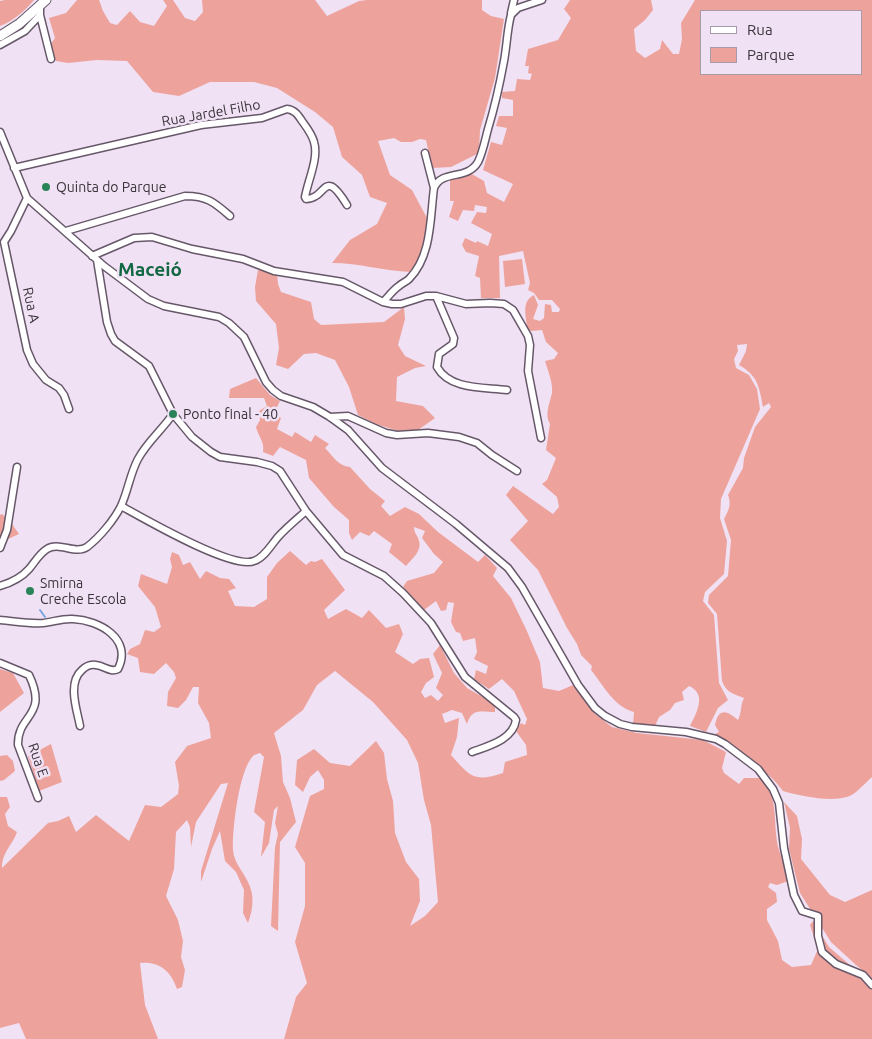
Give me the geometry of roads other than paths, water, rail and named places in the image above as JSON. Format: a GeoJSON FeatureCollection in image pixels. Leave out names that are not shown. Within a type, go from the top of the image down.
{"type":"FeatureCollection","features":[{"type":"Feature","properties":{"kind":"main road"},"geometry":{"type":"LineString","coordinates":[[0,36],[42,7]]}},
{"type":"Feature","properties":{"kind":"street"},"geometry":{"type":"LineString","coordinates":[[434,188],[440,179],[473,169],[482,153],[505,59],[514,0]]}},
{"type":"Feature","properties":{"kind":"street"},"geometry":{"type":"LineString","coordinates":[[511,14],[518,8],[542,0]]}},
{"type":"Feature","properties":{"kind":"street"},"geometry":{"type":"LineString","coordinates":[[0,45],[25,31],[42,7]]}},
{"type":"Feature","properties":{"kind":"street"},"geometry":{"type":"LineString","coordinates":[[42,7],[51,59]]}},
{"type":"Feature","properties":{"kind":"street","name":"Rua Jardel Filho"},"geometry":{"type":"LineString","coordinates":[[14,168],[201,125],[262,118],[281,111],[292,110],[312,135],[315,143],[315,157],[306,199],[311,199],[326,187],[332,187],[338,191],[347,205]]}},
{"type":"Feature","properties":{"kind":"street"},"geometry":{"type":"LineString","coordinates":[[0,132],[27,198],[95,258],[125,283],[164,306],[219,317],[229,323],[244,337],[266,382],[273,390],[281,396],[312,407],[348,430],[382,468],[456,524],[508,568],[522,587],[578,685],[595,708],[620,724],[632,727],[686,732],[716,739],[758,769],[776,796],[794,895],[802,911],[818,916],[818,936],[822,952],[836,964],[863,975],[872,985]]}},
{"type":"Feature","properties":{"kind":"street"},"geometry":{"type":"LineString","coordinates":[[383,302],[398,286],[408,280],[424,255],[429,233],[434,188],[426,153]]}},
{"type":"Feature","properties":{"kind":"street"},"geometry":{"type":"LineString","coordinates":[[66,231],[185,196],[198,196],[212,200],[230,216]]}},
{"type":"Feature","properties":{"kind":"street","name":"Rua A"},"geometry":{"type":"LineString","coordinates":[[27,198],[11,231],[2,242],[27,350],[40,374],[64,395],[69,409]]}},
{"type":"Feature","properties":{"kind":"street"},"geometry":{"type":"LineString","coordinates":[[95,258],[134,238],[152,236],[192,248],[236,257],[274,271],[343,282],[383,302],[392,304],[401,304],[426,296],[436,296],[466,304],[504,304],[513,310],[528,336],[530,346],[528,371],[541,438]]}},
{"type":"Feature","properties":{"kind":"street"},"geometry":{"type":"LineString","coordinates":[[95,258],[111,334],[115,341],[149,366],[173,414],[192,437],[210,452],[220,457],[257,462],[272,466],[280,471],[306,511],[342,555],[384,576],[403,593],[431,623],[464,677],[514,717],[516,724],[498,743],[472,752]]}},
{"type":"Feature","properties":{"kind":"street"},"geometry":{"type":"LineString","coordinates":[[436,296],[454,338],[453,344],[443,350],[437,360],[437,367],[441,374],[446,379],[455,383],[506,390]]}},
{"type":"Feature","properties":{"kind":"street"},"geometry":{"type":"LineString","coordinates":[[0,586],[24,575],[49,547],[84,549],[104,530],[121,506],[137,460],[146,446],[173,414]]}},
{"type":"Feature","properties":{"kind":"street"},"geometry":{"type":"LineString","coordinates":[[330,417],[348,416],[386,433],[397,435],[428,433],[459,437],[477,443],[517,471]]}},
{"type":"Feature","properties":{"kind":"street"},"geometry":{"type":"LineString","coordinates":[[0,548],[7,530],[17,467]]}},
{"type":"Feature","properties":{"kind":"street"},"geometry":{"type":"LineString","coordinates":[[121,506],[192,544],[244,562],[254,561],[266,552],[278,536],[306,511]]}},
{"type":"Feature","properties":{"kind":"street"},"geometry":{"type":"LineString","coordinates":[[0,620],[44,623],[74,619],[94,622],[115,636],[122,652],[121,663],[118,669],[111,671],[94,664],[78,674],[75,681],[74,696],[80,726]]}},
{"type":"Feature","properties":{"kind":"street","name":"Rua E"},"geometry":{"type":"LineString","coordinates":[[0,663],[28,675],[35,687],[36,699],[33,712],[18,737],[18,745],[38,798]]}},
{"type":"Feature","properties":{"kind":"waterway"},"geometry":{"type":"LineString","coordinates":[[40,610],[45,617]]}},
{"type":"Feature","properties":{"kind":"place","name":"Quinta do Parque"},"geometry":{"type":"Point","coordinates":[46,187]}},
{"type":"Feature","properties":{"kind":"place","name":"Ponto final - 40"},"geometry":{"type":"Point","coordinates":[173,414]}},
{"type":"Feature","properties":{"kind":"place","name":"Smirna Creche Escola"},"geometry":{"type":"Point","coordinates":[30,591]}},
{"type":"Feature","properties":{"kind":"district","name":"Maceió"},"geometry":{"type":"Point","coordinates":[150,270]}}]}
